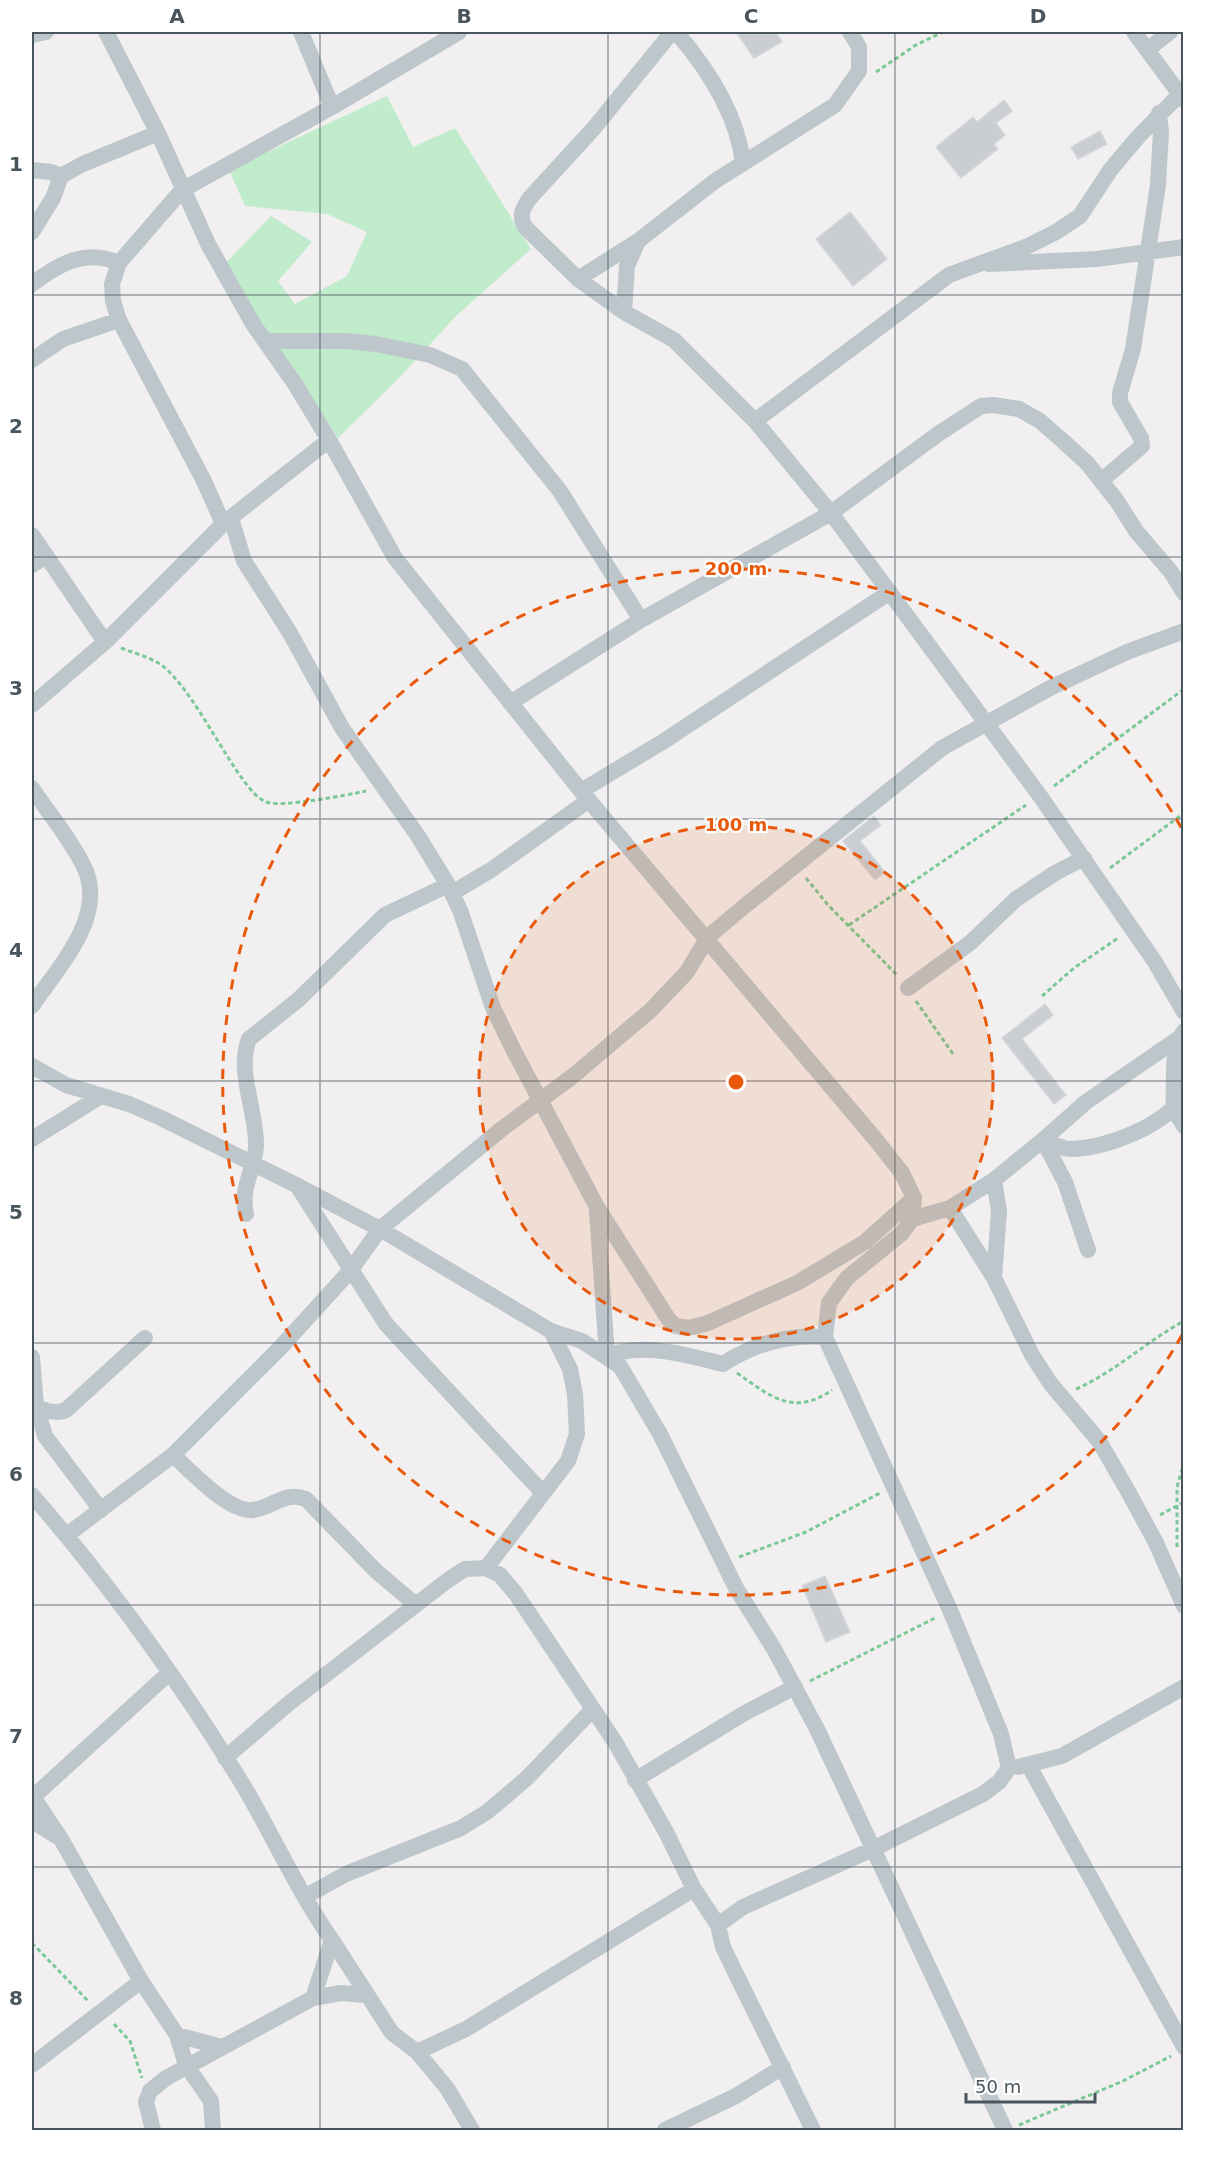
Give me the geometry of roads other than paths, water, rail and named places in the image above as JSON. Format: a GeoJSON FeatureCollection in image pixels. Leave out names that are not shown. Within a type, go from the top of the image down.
{"type":"FeatureCollection","features":[{"type":"Feature","properties":{"kind":"street"},"geometry":{"type":"LineString","coordinates":[[32,35],[46,32]]}},
{"type":"Feature","properties":{"kind":"street"},"geometry":{"type":"LineString","coordinates":[[106,32],[158,133],[182,190],[214,254],[265,341],[329,440],[394,558],[585,795],[708,937],[902,1173],[914,1198],[912,1220],[902,1233],[847,1278],[829,1303],[825,1337],[843,1381],[951,1610],[1001,1734],[1009,1768]]}},
{"type":"Feature","properties":{"kind":"street"},"geometry":{"type":"LineString","coordinates":[[301,32],[332,107]]}},
{"type":"Feature","properties":{"kind":"street"},"geometry":{"type":"LineString","coordinates":[[459,32],[332,107],[182,190],[119,263],[112,284],[113,301],[119,320],[227,521],[244,561],[290,633],[342,728],[385,788],[450,889],[493,1008],[597,1207],[669,1320],[676,1326],[688,1328],[708,1323],[797,1283],[846,1256],[914,1198]]}},
{"type":"Feature","properties":{"kind":"street"},"geometry":{"type":"LineString","coordinates":[[743,163],[740,141],[732,115],[688,45],[674,32],[522,210],[525,227],[578,279],[624,312],[674,340],[755,420],[831,513],[891,592],[1040,796],[1132,928],[1184,1012]]}},
{"type":"Feature","properties":{"kind":"street"},"geometry":{"type":"LineString","coordinates":[[578,279],[638,241],[743,163],[835,105],[859,71],[859,46],[850,32]]}},
{"type":"Feature","properties":{"kind":"street"},"geometry":{"type":"LineString","coordinates":[[755,420],[949,274],[1028,246],[1056,232],[1080,216],[1111,169],[1159,113],[1182,94],[1134,32]]}},
{"type":"Feature","properties":{"kind":"street"},"geometry":{"type":"LineString","coordinates":[[1147,50],[1170,32]]}},
{"type":"Feature","properties":{"kind":"street"},"geometry":{"type":"LineString","coordinates":[[1101,481],[1142,446],[1141,438],[1120,402],[1133,349],[1160,159],[1159,113]]}},
{"type":"Feature","properties":{"kind":"street"},"geometry":{"type":"LineString","coordinates":[[32,232],[53,198],[62,176],[83,164],[158,133]]}},
{"type":"Feature","properties":{"kind":"street"},"geometry":{"type":"LineString","coordinates":[[32,170],[62,176]]}},
{"type":"Feature","properties":{"kind":"street"},"geometry":{"type":"LineString","coordinates":[[624,312],[627,266],[638,241]]}},
{"type":"Feature","properties":{"kind":"street"},"geometry":{"type":"LineString","coordinates":[[973,264],[1097,259],[1147,250],[1184,247]]}},
{"type":"Feature","properties":{"kind":"street"},"geometry":{"type":"LineString","coordinates":[[32,284],[67,262],[83,256],[106,257],[119,263]]}},
{"type":"Feature","properties":{"kind":"street"},"geometry":{"type":"LineString","coordinates":[[32,360],[63,339],[119,320]]}},
{"type":"Feature","properties":{"kind":"street"},"geometry":{"type":"LineString","coordinates":[[265,341],[345,340],[376,344],[430,355],[462,369],[560,491],[640,620]]}},
{"type":"Feature","properties":{"kind":"street"},"geometry":{"type":"LineString","coordinates":[[510,703],[640,620],[831,513],[938,434],[981,406],[994,405],[1019,409],[1040,421],[1087,463],[1184,592]]}},
{"type":"Feature","properties":{"kind":"street"},"geometry":{"type":"LineString","coordinates":[[32,705],[105,642],[227,521],[329,440]]}},
{"type":"Feature","properties":{"kind":"street"},"geometry":{"type":"LineString","coordinates":[[32,535],[39,560],[105,642]]}},
{"type":"Feature","properties":{"kind":"street"},"geometry":{"type":"LineString","coordinates":[[246,1214],[244,1192],[256,1148],[245,1064],[249,1039],[298,1000],[367,929],[385,915],[491,870],[585,795],[891,592]]}},
{"type":"Feature","properties":{"kind":"street"},"geometry":{"type":"LineString","coordinates":[[67,1536],[173,1455],[280,1348],[350,1271],[380,1229],[503,1128],[573,1076],[671,991],[687,972],[708,937],[910,772],[942,748],[986,722],[1088,670],[1184,631]]}},
{"type":"Feature","properties":{"kind":"street"},"geometry":{"type":"LineString","coordinates":[[32,788],[87,874],[91,898],[86,923],[32,1006]]}},
{"type":"Feature","properties":{"kind":"street"},"geometry":{"type":"LineString","coordinates":[[908,988],[969,943],[1016,899],[1055,873],[1084,858]]}},
{"type":"Feature","properties":{"kind":"street"},"geometry":{"type":"LineString","coordinates":[[912,1220],[950,1208],[994,1180],[1086,1102],[1181,1034]]}},
{"type":"Feature","properties":{"kind":"street"},"geometry":{"type":"LineString","coordinates":[[1181,1034],[1174,1060],[1173,1108],[1184,1126]]}},
{"type":"Feature","properties":{"kind":"street"},"geometry":{"type":"LineString","coordinates":[[32,1066],[66,1085],[129,1104],[161,1118],[298,1186],[380,1229],[551,1331],[582,1341],[620,1366],[660,1434],[751,1615],[774,1648],[795,1687],[872,1850],[1010,2128]]}},
{"type":"Feature","properties":{"kind":"street"},"geometry":{"type":"LineString","coordinates":[[32,1139],[101,1096]]}},
{"type":"Feature","properties":{"kind":"street"},"geometry":{"type":"LineString","coordinates":[[1043,1140],[1069,1149],[1102,1143],[1130,1136],[1164,1117],[1173,1108]]}},
{"type":"Feature","properties":{"kind":"street"},"geometry":{"type":"LineString","coordinates":[[1043,1140],[1065,1182],[1088,1250]]}},
{"type":"Feature","properties":{"kind":"street"},"geometry":{"type":"LineString","coordinates":[[994,1180],[999,1211],[994,1278]]}},
{"type":"Feature","properties":{"kind":"street"},"geometry":{"type":"LineString","coordinates":[[298,1186],[350,1271],[393,1333],[542,1492]]}},
{"type":"Feature","properties":{"kind":"street"},"geometry":{"type":"LineString","coordinates":[[597,1207],[607,1356]]}},
{"type":"Feature","properties":{"kind":"street"},"geometry":{"type":"LineString","coordinates":[[950,1208],[994,1278],[1032,1355],[1060,1395],[1099,1441],[1156,1543],[1184,1605]]}},
{"type":"Feature","properties":{"kind":"street"},"geometry":{"type":"LineString","coordinates":[[486,1568],[568,1461],[577,1434],[575,1394],[570,1370],[551,1331]]}},
{"type":"Feature","properties":{"kind":"street"},"geometry":{"type":"LineString","coordinates":[[607,1356],[629,1350],[671,1351],[723,1364],[745,1350],[784,1339],[805,1335],[825,1337]]}},
{"type":"Feature","properties":{"kind":"street"},"geometry":{"type":"LineString","coordinates":[[34,1405],[58,1413],[66,1410],[145,1338]]}},
{"type":"Feature","properties":{"kind":"street"},"geometry":{"type":"LineString","coordinates":[[32,1357],[34,1405],[45,1436],[100,1510]]}},
{"type":"Feature","properties":{"kind":"street"},"geometry":{"type":"LineString","coordinates":[[173,1455],[223,1498],[240,1508],[253,1510],[285,1496],[295,1495],[306,1499],[369,1565],[415,1604]]}},
{"type":"Feature","properties":{"kind":"street"},"geometry":{"type":"LineString","coordinates":[[32,1495],[93,1565],[169,1673],[225,1758],[366,1995],[392,2034],[417,2052],[447,2088],[472,2130]]}},
{"type":"Feature","properties":{"kind":"street"},"geometry":{"type":"LineString","coordinates":[[225,1758],[415,1604],[465,1569],[486,1568],[500,1575],[516,1594],[593,1709],[666,1832],[694,1889],[718,1925],[723,1947],[813,2130]]}},
{"type":"Feature","properties":{"kind":"street"},"geometry":{"type":"LineString","coordinates":[[169,1673],[32,1797],[61,1839],[141,1981],[177,2035],[186,2065],[211,2101],[213,2130]]}},
{"type":"Feature","properties":{"kind":"street"},"geometry":{"type":"LineString","coordinates":[[635,1780],[743,1714],[795,1687]]}},
{"type":"Feature","properties":{"kind":"street"},"geometry":{"type":"LineString","coordinates":[[718,1925],[743,1907],[872,1850],[983,1794],[999,1782],[1009,1768],[1029,1766],[1062,1756],[1091,1742],[1184,1687]]}},
{"type":"Feature","properties":{"kind":"street"},"geometry":{"type":"LineString","coordinates":[[306,1896],[346,1874],[461,1828],[487,1812],[527,1778],[593,1709]]}},
{"type":"Feature","properties":{"kind":"street"},"geometry":{"type":"LineString","coordinates":[[1029,1766],[1179,2051]]}},
{"type":"Feature","properties":{"kind":"street"},"geometry":{"type":"LineString","coordinates":[[32,1821],[61,1839]]}},
{"type":"Feature","properties":{"kind":"street"},"geometry":{"type":"LineString","coordinates":[[417,2052],[466,2028],[694,1889]]}},
{"type":"Feature","properties":{"kind":"street"},"geometry":{"type":"LineString","coordinates":[[313,1998],[333,1940]]}},
{"type":"Feature","properties":{"kind":"street"},"geometry":{"type":"LineString","coordinates":[[32,2064],[141,1981]]}},
{"type":"Feature","properties":{"kind":"street"},"geometry":{"type":"LineString","coordinates":[[153,2130],[146,2102],[150,2091],[186,2065],[313,1998],[341,1993],[366,1995]]}},
{"type":"Feature","properties":{"kind":"street"},"geometry":{"type":"LineString","coordinates":[[177,2035],[222,2047]]}},
{"type":"Feature","properties":{"kind":"street"},"geometry":{"type":"LineString","coordinates":[[665,2130],[736,2096],[783,2067]]}}]}
